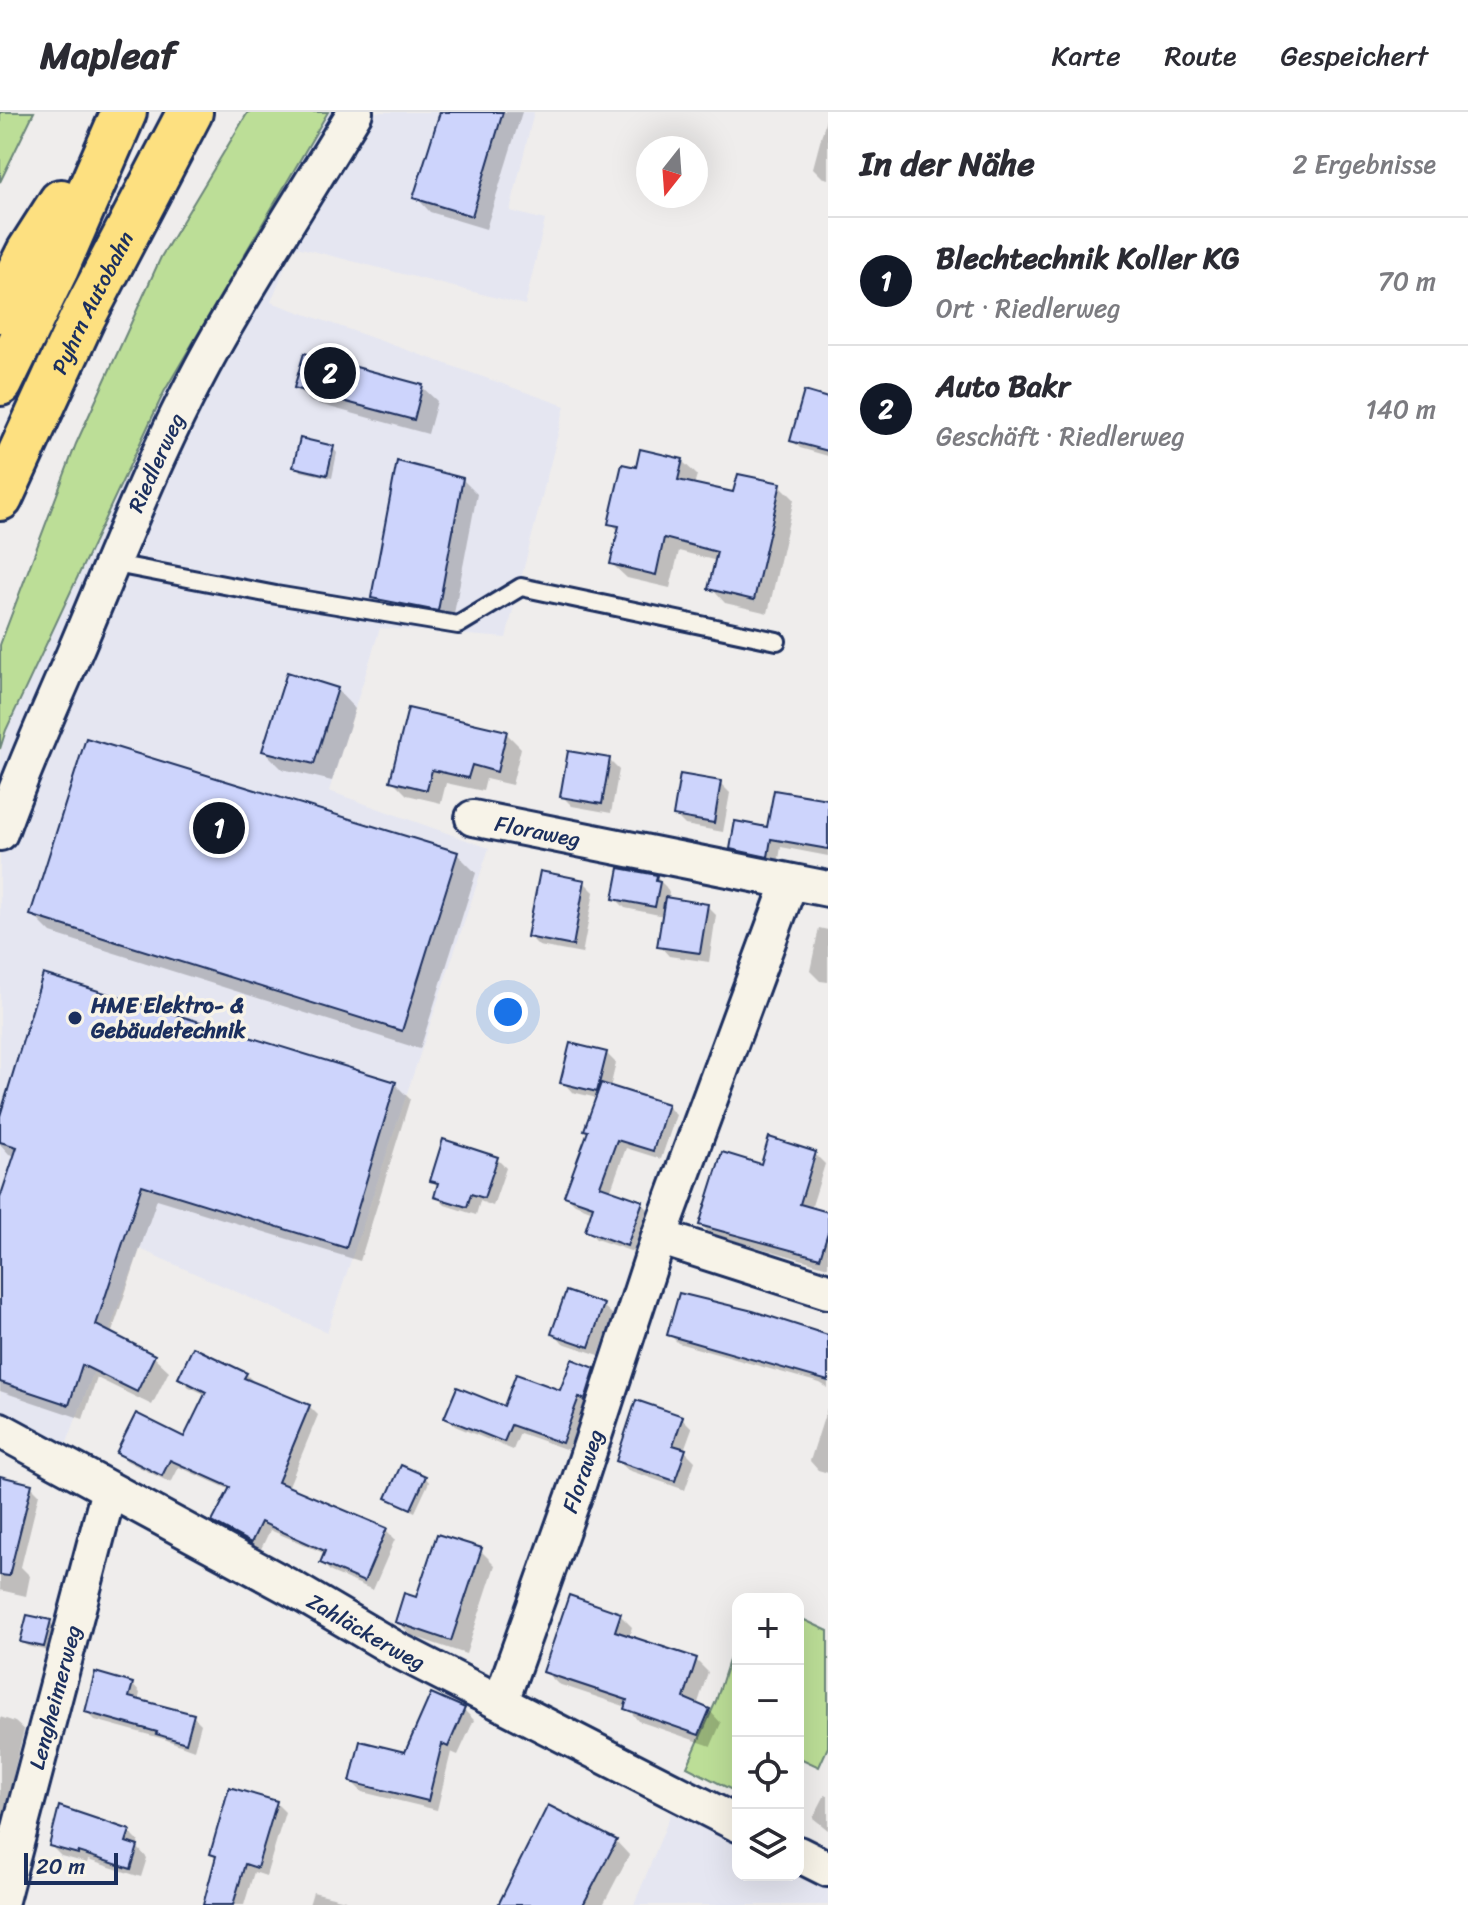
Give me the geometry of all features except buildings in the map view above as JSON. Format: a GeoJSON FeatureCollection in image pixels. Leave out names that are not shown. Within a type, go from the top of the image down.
{"type":"FeatureCollection","features":[{"type":"Feature","properties":{"kind":"highway"},"geometry":{"type":"LineString","coordinates":[[0,310],[29,252],[121,112]]}},
{"type":"Feature","properties":{"kind":"highway"},"geometry":{"type":"LineString","coordinates":[[0,383],[57,266],[121,112]]}},
{"type":"Feature","properties":{"kind":"highway","name":"Pyhrn Autobahn"},"geometry":{"type":"LineString","coordinates":[[0,498],[83,317],[190,112]]}},
{"type":"Feature","properties":{"kind":"street","name":"Riedlerweg"},"geometry":{"type":"LineString","coordinates":[[0,833],[22,769],[76,649],[110,563],[194,385],[228,320],[355,112]]}},
{"type":"Feature","properties":{"kind":"street","name":"Floraweg"},"geometry":{"type":"LineString","coordinates":[[473,818],[828,889]]}},
{"type":"Feature","properties":{"kind":"street","name":"Floraweg"},"geometry":{"type":"LineString","coordinates":[[501,1701],[579,1482],[659,1237],[790,882]]}},
{"type":"Feature","properties":{"kind":"street"},"geometry":{"type":"LineString","coordinates":[[659,1237],[828,1291]]}},
{"type":"Feature","properties":{"kind":"street","name":"Zahläckerweg"},"geometry":{"type":"LineString","coordinates":[[0,1430],[295,1590],[397,1650],[732,1821]]}},
{"type":"Feature","properties":{"kind":"street","name":"Lengheimerweg"},"geometry":{"type":"LineString","coordinates":[[0,1904],[109,1490]]}},
{"type":"Feature","properties":{"kind":"street"},"geometry":{"type":"LineString","coordinates":[[804,1857],[828,1869]]}},
{"type":"Feature","properties":{"kind":"lane"},"geometry":{"type":"LineString","coordinates":[[110,563],[458,625],[521,587],[777,641]]}},
{"type":"Feature","properties":{"kind":"shaded area"},"geometry":{"type":"Polygon","coordinates":[[[328,112],[534,112],[510,211],[545,220],[525,305],[293,246],[271,302],[565,406],[506,638],[380,628],[329,791],[489,848],[327,1332],[140,1249],[57,1469],[0,1444],[0,749],[6,730],[164,392],[328,112]]]}},
{"type":"Feature","properties":{"kind":"shaded area"},"geometry":{"type":"Polygon","coordinates":[[[672,1811],[732,1839],[732,1881],[804,1881],[804,1874],[828,1885],[828,1905],[634,1905],[672,1811]]]}},
{"type":"Feature","properties":{"kind":"green space"},"geometry":{"type":"Polygon","coordinates":[[[0,112],[34,112],[0,182],[0,112]]]}},
{"type":"Feature","properties":{"kind":"green space"},"geometry":{"type":"Polygon","coordinates":[[[248,112],[328,112],[164,392],[6,730],[0,749],[0,645],[76,444],[161,257],[248,112]]]}},
{"type":"Feature","properties":{"kind":"green space"},"geometry":{"type":"Polygon","coordinates":[[[804,1620],[828,1631],[828,1747],[819,1767],[804,1760],[804,1620]]]}},
{"type":"Feature","properties":{"kind":"green space"},"geometry":{"type":"Polygon","coordinates":[[[732,1651],[732,1790],[687,1767],[716,1701],[732,1651]]]}},
{"type":"Feature","properties":{"kind":"place","name":"Auto Bakr"},"geometry":{"type":"Point","coordinates":[330,373]}},
{"type":"Feature","properties":{"kind":"place","name":"Blechtechnik Koller KG"},"geometry":{"type":"Point","coordinates":[219,828]}},
{"type":"Feature","properties":{"kind":"place","name":"HME Elektro- & Gebäudetechnik"},"geometry":{"type":"Point","coordinates":[75,1018]}}]}
